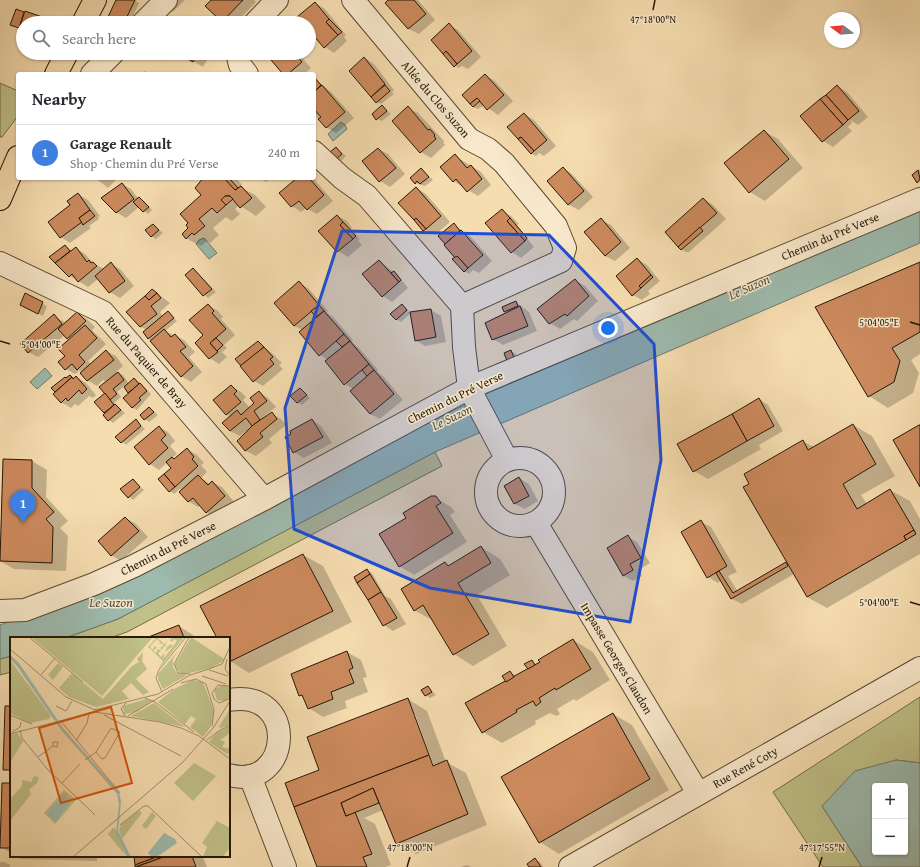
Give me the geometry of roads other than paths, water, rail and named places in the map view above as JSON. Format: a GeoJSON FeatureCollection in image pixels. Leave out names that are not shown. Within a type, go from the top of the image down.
{"type":"FeatureCollection","features":[{"type":"Feature","properties":{"kind":"main road"},"geometry":{"type":"LineString","coordinates":[[87,16],[95,0]]}},
{"type":"Feature","properties":{"kind":"main road"},"geometry":{"type":"LineString","coordinates":[[57,72],[63,60]]}},
{"type":"Feature","properties":{"kind":"main road"},"geometry":{"type":"LineString","coordinates":[[0,169],[16,143]]}},
{"type":"Feature","properties":{"kind":"main road"},"geometry":{"type":"LineString","coordinates":[[0,199],[16,162]]}},
{"type":"Feature","properties":{"kind":"street"},"geometry":{"type":"LineString","coordinates":[[150,16],[166,0]]}},
{"type":"Feature","properties":{"kind":"street"},"geometry":{"type":"LineString","coordinates":[[262,16],[277,0]]}},
{"type":"Feature","properties":{"kind":"street","name":"Allée du Clos Suzon"},"geometry":{"type":"LineString","coordinates":[[353,0],[469,139],[488,150],[504,163],[556,226],[565,248],[561,261],[462,306]]}},
{"type":"Feature","properties":{"kind":"street"},"geometry":{"type":"LineString","coordinates":[[94,72],[106,60]]}},
{"type":"Feature","properties":{"kind":"street"},"geometry":{"type":"LineString","coordinates":[[239,60],[240,66],[245,72]]}},
{"type":"Feature","properties":{"kind":"street"},"geometry":{"type":"LineString","coordinates":[[316,154],[342,178],[367,196],[462,306],[464,347],[469,388],[507,460]]}},
{"type":"Feature","properties":{"kind":"street","name":"Chemin du Pré Verse"},"geometry":{"type":"LineString","coordinates":[[0,611],[25,610],[94,584],[134,566],[264,499],[469,388],[920,199]]}},
{"type":"Feature","properties":{"kind":"street","name":"Rue du Paquier de Bray"},"geometry":{"type":"LineString","coordinates":[[0,263],[103,312],[264,499]]}},
{"type":"Feature","properties":{"kind":"street"},"geometry":{"type":"LineString","coordinates":[[518,457],[530,459],[540,464],[548,472],[553,483],[554,494],[552,506],[546,516],[536,523],[526,526],[509,525],[495,516],[488,507],[485,496],[486,485],[490,474],[497,466],[507,460],[518,457]]}},
{"type":"Feature","properties":{"kind":"street","name":"Impasse Georges Claudon"},"geometry":{"type":"LineString","coordinates":[[536,523],[698,793]]}},
{"type":"Feature","properties":{"kind":"street","name":"Rue René Coty"},"geometry":{"type":"LineString","coordinates":[[570,867],[920,668]]}},
{"type":"Feature","properties":{"kind":"street"},"geometry":{"type":"LineString","coordinates":[[230,700],[240,698],[253,700],[264,706],[273,715],[279,727],[280,739],[278,752],[271,763],[262,771],[240,776],[284,867]]}},
{"type":"Feature","properties":{"kind":"water"},"geometry":{"type":"Polygon","coordinates":[[[341,122],[347,129],[333,141],[328,134],[341,122]]]}},
{"type":"Feature","properties":{"kind":"water","name":"Le Suzon"},"geometry":{"type":"Polygon","coordinates":[[[920,207],[920,243],[435,452],[118,619],[68,637],[10,637],[10,656],[0,659],[0,625],[115,581],[486,394],[920,207]]]}},
{"type":"Feature","properties":{"kind":"water"},"geometry":{"type":"Polygon","coordinates":[[[204,238],[217,253],[209,259],[196,244],[199,240],[204,238]]]}},
{"type":"Feature","properties":{"kind":"water"},"geometry":{"type":"Polygon","coordinates":[[[45,368],[52,376],[37,389],[30,382],[45,368]]]}},
{"type":"Feature","properties":{"kind":"water"},"geometry":{"type":"Polygon","coordinates":[[[896,760],[920,763],[920,867],[862,867],[822,806],[855,771],[896,760]]]}},
{"type":"Feature","properties":{"kind":"place","name":"Garage Renault"},"geometry":{"type":"Point","coordinates":[23,523]}}]}
